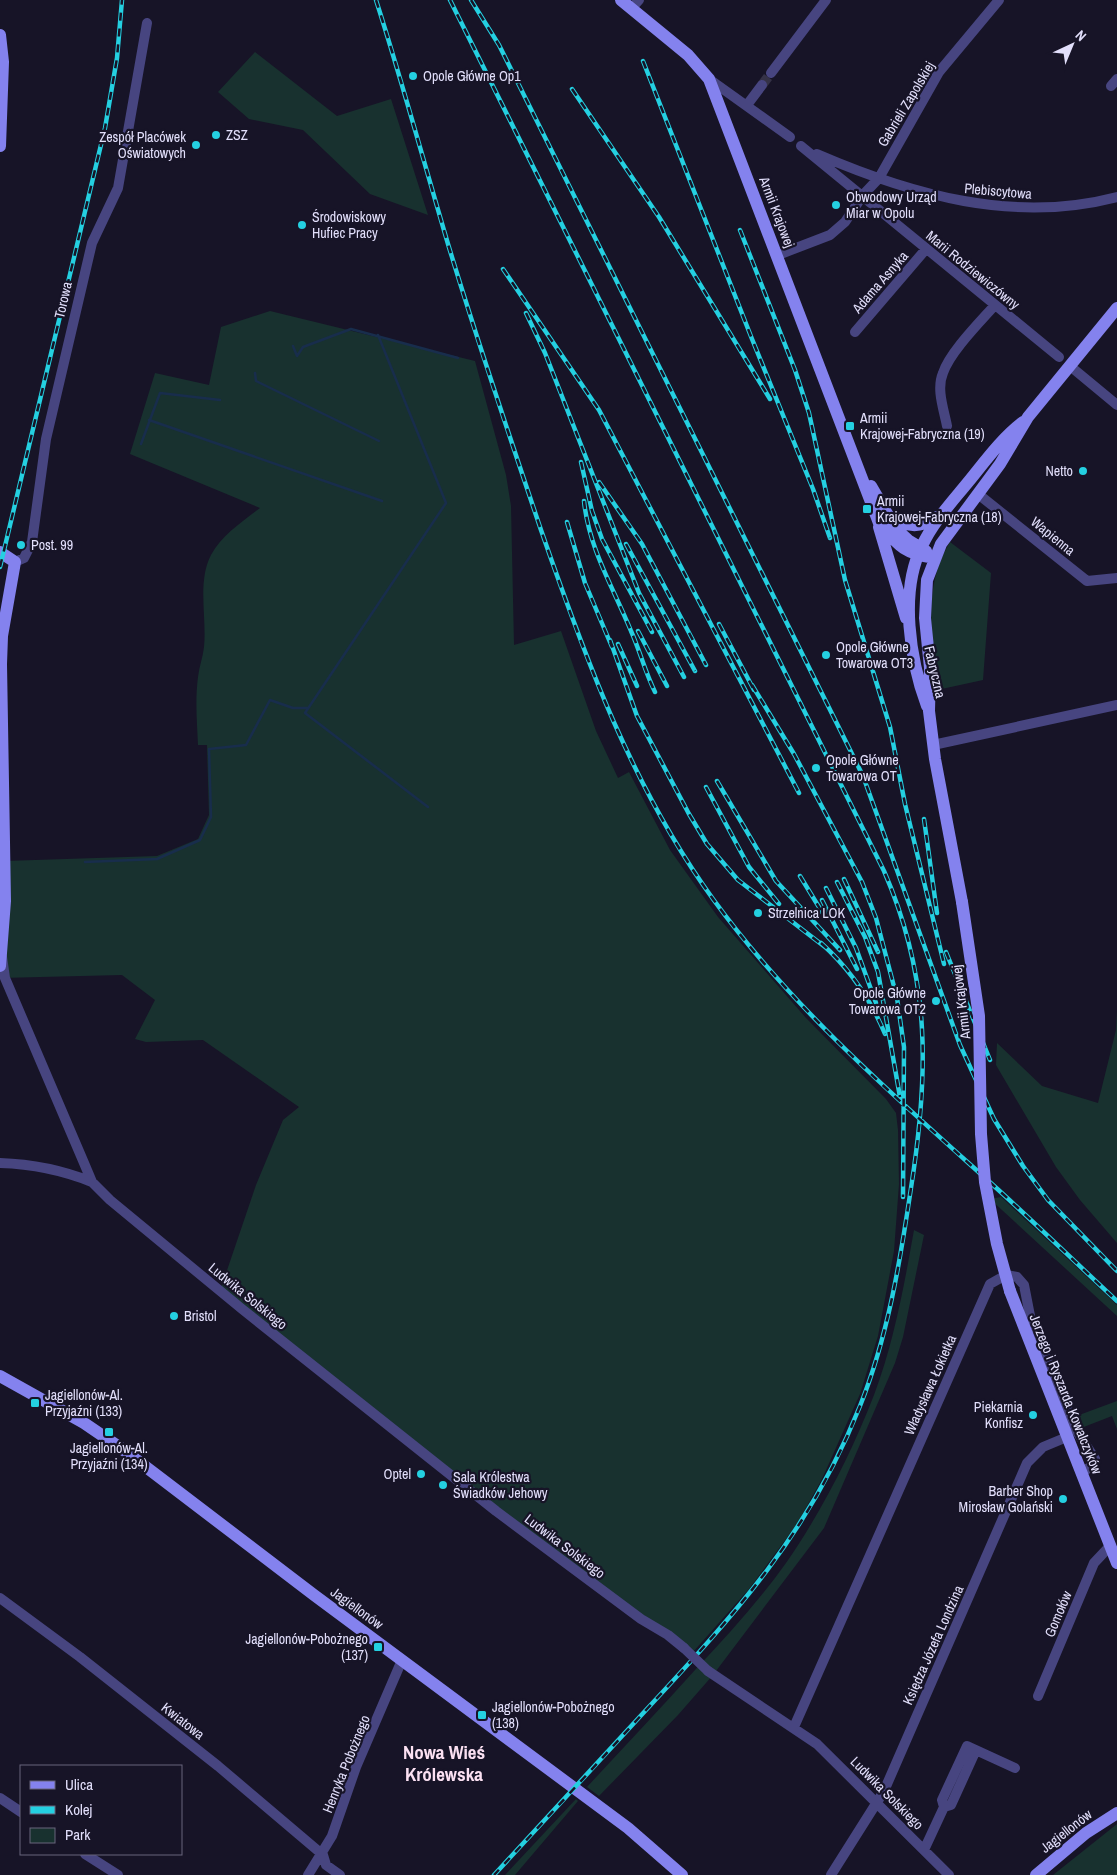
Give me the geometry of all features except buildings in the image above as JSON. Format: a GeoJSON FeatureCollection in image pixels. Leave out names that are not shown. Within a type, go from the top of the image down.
{"type":"FeatureCollection","features":[{"type":"Feature","properties":{"kind":"street","name":"Armii Krajowej"},"geometry":{"type":"LineString","coordinates":[[621,0],[635,4],[688,55],[709,79],[859,467],[883,519],[899,546],[919,551],[935,558]]}},
{"type":"Feature","properties":{"kind":"street"},"geometry":{"type":"LineString","coordinates":[[771,73],[826,0]]}},
{"type":"Feature","properties":{"kind":"street","name":"Gabrieli Zapolskiej"},"geometry":{"type":"LineString","coordinates":[[879,178],[939,72],[999,0]]}},
{"type":"Feature","properties":{"kind":"street","name":"Torowa"},"geometry":{"type":"LineString","coordinates":[[15,562],[24,558],[32,542],[46,439],[92,243],[118,188],[147,23]]}},
{"type":"Feature","properties":{"kind":"street"},"geometry":{"type":"LineString","coordinates":[[0,35],[3,69],[0,146]]}},
{"type":"Feature","properties":{"kind":"street"},"geometry":{"type":"LineString","coordinates":[[709,79],[790,138]]}},
{"type":"Feature","properties":{"kind":"street"},"geometry":{"type":"LineString","coordinates":[[747,105],[762,84]]}},
{"type":"Feature","properties":{"kind":"street","name":"Plebiscytowa"},"geometry":{"type":"LineString","coordinates":[[803,148],[879,178],[932,195],[975,204],[1036,208],[1067,206],[1117,197]]}},
{"type":"Feature","properties":{"kind":"street","name":"Marii Rodziewiczówny"},"geometry":{"type":"LineString","coordinates":[[803,148],[1059,357]]}},
{"type":"Feature","properties":{"kind":"street"},"geometry":{"type":"LineString","coordinates":[[778,256],[830,235],[845,222],[863,196],[879,178]]}},
{"type":"Feature","properties":{"kind":"street","name":"Adama Asnyka"},"geometry":{"type":"LineString","coordinates":[[855,332],[926,249]]}},
{"type":"Feature","properties":{"kind":"street"},"geometry":{"type":"LineString","coordinates":[[947,426],[941,397],[942,374],[950,360],[995,305]]}},
{"type":"Feature","properties":{"kind":"street","name":"Fabryczna"},"geometry":{"type":"LineString","coordinates":[[929,710],[930,685],[925,603],[927,580],[935,558],[946,537],[978,494],[1028,417],[1117,308]]}},
{"type":"Feature","properties":{"kind":"street"},"geometry":{"type":"LineString","coordinates":[[1070,366],[1117,405]]}},
{"type":"Feature","properties":{"kind":"street","name":"Fabryczna"},"geometry":{"type":"LineString","coordinates":[[929,710],[921,690],[910,627],[910,589],[919,551],[943,513],[1009,432],[1028,417]]}},
{"type":"Feature","properties":{"kind":"street","name":"Wapienna"},"geometry":{"type":"LineString","coordinates":[[978,494],[1087,581],[1117,578]]}},
{"type":"Feature","properties":{"kind":"street"},"geometry":{"type":"LineString","coordinates":[[910,627],[902,607],[883,519],[918,526],[928,523],[943,513]]}},
{"type":"Feature","properties":{"kind":"street"},"geometry":{"type":"LineString","coordinates":[[0,552],[15,562],[2,636],[0,664],[5,900],[0,966]]}},
{"type":"Feature","properties":{"kind":"street"},"geometry":{"type":"LineString","coordinates":[[933,745],[1117,705]]}},
{"type":"Feature","properties":{"kind":"street","name":"Armii Krajowej"},"geometry":{"type":"LineString","coordinates":[[929,710],[933,745],[962,902],[979,1016],[985,1182],[996,1244],[1010,1291]]}},
{"type":"Feature","properties":{"kind":"street","name":"Ludwika Solskiego"},"geometry":{"type":"LineString","coordinates":[[1,951],[5,978],[92,1182],[110,1200],[407,1441],[641,1619],[668,1635],[708,1671],[794,1727],[826,1752],[949,1875]]}},
{"type":"Feature","properties":{"kind":"street","name":"Ludwika Solskiego"},"geometry":{"type":"LineString","coordinates":[[0,1164],[33,1164],[92,1182]]}},
{"type":"Feature","properties":{"kind":"street","name":"Władysława Łokietka"},"geometry":{"type":"LineString","coordinates":[[794,1727],[990,1284],[1000,1276],[1017,1277],[1024,1285],[1031,1321],[1078,1434],[1094,1459],[1090,1467],[1081,1473]]}},
{"type":"Feature","properties":{"kind":"street","name":"Jerzego i Ryszarda Kowalczyków"},"geometry":{"type":"LineString","coordinates":[[1010,1291],[1117,1563]]}},
{"type":"Feature","properties":{"kind":"street","name":"Jagiellonów"},"geometry":{"type":"LineString","coordinates":[[2,1375],[84,1423],[126,1451],[628,1828],[682,1875]]}},
{"type":"Feature","properties":{"kind":"street","name":"Księdza Józefa Londzina"},"geometry":{"type":"LineString","coordinates":[[830,1875],[888,1782],[1027,1463],[1043,1447],[1067,1437]]}},
{"type":"Feature","properties":{"kind":"street","name":"Gomołów"},"geometry":{"type":"LineString","coordinates":[[1038,1696],[1094,1563],[1110,1546]]}},
{"type":"Feature","properties":{"kind":"street","name":"Kwiatowa"},"geometry":{"type":"LineString","coordinates":[[0,1598],[80,1657],[210,1760],[322,1855],[326,1865],[340,1875]]}},
{"type":"Feature","properties":{"kind":"street","name":"Henryka Pobożnego"},"geometry":{"type":"LineString","coordinates":[[308,1875],[332,1836],[356,1768],[402,1660]]}},
{"type":"Feature","properties":{"kind":"street"},"geometry":{"type":"LineString","coordinates":[[924,1850],[944,1807],[942,1800],[971,1748],[1015,1768]]}},
{"type":"Feature","properties":{"kind":"street"},"geometry":{"type":"LineString","coordinates":[[0,1798],[20,1811]]}},
{"type":"Feature","properties":{"kind":"street","name":"Jagiellonów"},"geometry":{"type":"LineString","coordinates":[[1036,1875],[1086,1833],[1117,1813]]}},
{"type":"Feature","properties":{"kind":"street"},"geometry":{"type":"LineString","coordinates":[[87,1855],[118,1875]]}},
{"type":"Feature","properties":{"kind":"green space"},"geometry":{"type":"Polygon","coordinates":[[[255,52],[337,116],[391,99],[428,215],[370,194],[303,130],[249,119],[218,92],[255,52]]]}},
{"type":"Feature","properties":{"kind":"green space"},"geometry":{"type":"Polygon","coordinates":[[[270,311],[475,361],[506,475],[511,506],[514,645],[561,631],[596,731],[618,778],[629,772],[670,850],[718,917],[806,1018],[886,1099],[896,1113],[899,1184],[894,1251],[878,1336],[860,1394],[822,1479],[797,1524],[749,1589],[693,1652],[641,1619],[220,1291],[256,1185],[283,1120],[299,1107],[203,1040],[146,1042],[135,1039],[155,1000],[122,975],[0,978],[5,861],[157,856],[198,839],[209,815],[207,745],[198,745],[196,711],[198,677],[205,636],[204,577],[211,555],[221,541],[260,508],[130,454],[155,373],[209,385],[221,327],[270,311]]]}},
{"type":"Feature","properties":{"kind":"green space"},"geometry":{"type":"Polygon","coordinates":[[[950,542],[991,573],[983,680],[937,690],[931,614],[932,595],[941,559],[950,542]]]}},
{"type":"Feature","properties":{"kind":"green space"},"geometry":{"type":"Polygon","coordinates":[[[1117,1011],[1117,1243],[1080,1200],[1056,1167],[996,1065],[997,1043],[1042,1086],[1098,1103],[1116,1030],[1117,1011]]]}},
{"type":"Feature","properties":{"kind":"green space"},"geometry":{"type":"Polygon","coordinates":[[[1001,1197],[1117,1305],[1117,1316],[990,1199],[1001,1197]]]}},
{"type":"Feature","properties":{"kind":"green space"},"geometry":{"type":"Polygon","coordinates":[[[914,1230],[924,1235],[903,1337],[895,1363],[824,1528],[713,1675],[678,1715],[599,1796],[587,1787],[754,1605],[786,1563],[824,1503],[856,1439],[881,1375],[898,1314],[914,1230]]]}},
{"type":"Feature","properties":{"kind":"green space"},"geometry":{"type":"Polygon","coordinates":[[[1117,1401],[1117,1429],[1112,1416],[1076,1430],[1071,1418],[1117,1401]]]}},
{"type":"Feature","properties":{"kind":"green space"},"geometry":{"type":"Polygon","coordinates":[[[344,1597],[366,1611],[361,1620],[340,1604],[344,1597]]]}},
{"type":"Feature","properties":{"kind":"green space"},"geometry":{"type":"Polygon","coordinates":[[[576,1799],[578,1801],[515,1875],[505,1875],[576,1799]]]}},
{"type":"Feature","properties":{"kind":"green space"},"geometry":{"type":"Polygon","coordinates":[[[1117,1824],[1117,1875],[1053,1875],[1117,1824]]]}},
{"type":"Feature","properties":{"kind":"waterway"},"geometry":{"type":"LineString","coordinates":[[293,346],[297,356],[303,347],[351,329],[458,358]]}},
{"type":"Feature","properties":{"kind":"waterway"},"geometry":{"type":"LineString","coordinates":[[378,335],[446,503],[305,713],[428,807]]}},
{"type":"Feature","properties":{"kind":"waterway"},"geometry":{"type":"LineString","coordinates":[[255,373],[256,381],[379,441]]}},
{"type":"Feature","properties":{"kind":"waterway"},"geometry":{"type":"LineString","coordinates":[[141,444],[160,393],[220,400]]}},
{"type":"Feature","properties":{"kind":"waterway"},"geometry":{"type":"LineString","coordinates":[[149,420],[382,501]]}},
{"type":"Feature","properties":{"kind":"waterway"},"geometry":{"type":"LineString","coordinates":[[85,862],[157,859],[200,840],[211,817],[209,749],[246,745],[270,700],[293,708],[307,708]]}},
{"type":"Feature","properties":{"kind":"tunnel"},"geometry":{"type":"LineString","coordinates":[[762,85],[771,73]]}},
{"type":"Feature","properties":{"kind":"railway"},"geometry":{"type":"LineString","coordinates":[[0,567],[105,128],[117,58],[122,0]]}},
{"type":"Feature","properties":{"kind":"railway"},"geometry":{"type":"LineString","coordinates":[[376,0],[459,280],[541,530],[575,627],[594,674],[635,767],[658,812],[684,856],[713,899],[776,977],[810,1014],[882,1084],[1009,1199],[1117,1301]]}},
{"type":"Feature","properties":{"kind":"railway"},"geometry":{"type":"LineString","coordinates":[[450,0],[884,871],[911,950],[922,1027],[923,1066],[917,1146],[907,1216],[886,1326],[860,1406],[840,1451],[818,1493],[794,1532],[741,1604],[494,1875]]}},
{"type":"Feature","properties":{"kind":"railway"},"geometry":{"type":"LineString","coordinates":[[471,0],[499,45],[863,776],[960,1045],[994,1119],[1023,1166],[1048,1200],[1117,1271]]}},
{"type":"Feature","properties":{"kind":"railway"},"geometry":{"type":"LineString","coordinates":[[643,61],[813,489],[830,538]]}},
{"type":"Feature","properties":{"kind":"railway"},"geometry":{"type":"LineString","coordinates":[[572,89],[659,217],[770,399]]}},
{"type":"Feature","properties":{"kind":"railway"},"geometry":{"type":"LineString","coordinates":[[740,230],[795,370],[809,413],[845,580],[890,727],[905,804],[944,964]]}},
{"type":"Feature","properties":{"kind":"railway"},"geometry":{"type":"LineString","coordinates":[[503,269],[599,410],[799,793]]}},
{"type":"Feature","properties":{"kind":"railway"},"geometry":{"type":"LineString","coordinates":[[526,313],[545,353],[639,593],[684,677]]}},
{"type":"Feature","properties":{"kind":"railway"},"geometry":{"type":"LineString","coordinates":[[581,462],[592,511],[602,539],[652,632]]}},
{"type":"Feature","properties":{"kind":"railway"},"geometry":{"type":"LineString","coordinates":[[599,482],[642,544],[706,665]]}},
{"type":"Feature","properties":{"kind":"railway"},"geometry":{"type":"LineString","coordinates":[[584,501],[596,552],[655,692]]}},
{"type":"Feature","properties":{"kind":"railway"},"geometry":{"type":"LineString","coordinates":[[567,522],[585,583],[612,647]]}},
{"type":"Feature","properties":{"kind":"railway"},"geometry":{"type":"LineString","coordinates":[[626,544],[695,671]]}},
{"type":"Feature","properties":{"kind":"railway"},"geometry":{"type":"LineString","coordinates":[[719,624],[754,690]]}},
{"type":"Feature","properties":{"kind":"railway"},"geometry":{"type":"LineString","coordinates":[[638,631],[667,686]]}},
{"type":"Feature","properties":{"kind":"railway"},"geometry":{"type":"LineString","coordinates":[[610,640],[637,716],[707,844],[738,880],[825,947]]}},
{"type":"Feature","properties":{"kind":"railway"},"geometry":{"type":"LineString","coordinates":[[618,644],[637,686]]}},
{"type":"Feature","properties":{"kind":"railway"},"geometry":{"type":"LineString","coordinates":[[752,685],[794,754],[862,882],[876,918],[897,998],[904,1047],[903,1197]]}},
{"type":"Feature","properties":{"kind":"railway"},"geometry":{"type":"LineString","coordinates":[[717,781],[776,881],[840,950]]}},
{"type":"Feature","properties":{"kind":"railway"},"geometry":{"type":"LineString","coordinates":[[706,787],[749,867],[779,904]]}},
{"type":"Feature","properties":{"kind":"railway"},"geometry":{"type":"LineString","coordinates":[[924,819],[937,913]]}},
{"type":"Feature","properties":{"kind":"railway"},"geometry":{"type":"LineString","coordinates":[[800,876],[822,912]]}},
{"type":"Feature","properties":{"kind":"railway"},"geometry":{"type":"LineString","coordinates":[[844,879],[878,952]]}},
{"type":"Feature","properties":{"kind":"railway"},"geometry":{"type":"LineString","coordinates":[[837,882],[865,937],[878,972],[900,1097]]}},
{"type":"Feature","properties":{"kind":"railway"},"geometry":{"type":"LineString","coordinates":[[826,888],[856,948],[876,1003]]}},
{"type":"Feature","properties":{"kind":"railway"},"geometry":{"type":"LineString","coordinates":[[822,900],[857,969]]}},
{"type":"Feature","properties":{"kind":"railway"},"geometry":{"type":"LineString","coordinates":[[821,943],[841,963],[866,996],[885,1034]]}},
{"type":"Feature","properties":{"kind":"railway"},"geometry":{"type":"LineString","coordinates":[[946,952],[990,1060]]}},
{"type":"Feature","properties":{"kind":"place","name":"Opole Główne Op1"},"geometry":{"type":"Point","coordinates":[413,76]}},
{"type":"Feature","properties":{"kind":"place","name":"ZSZ"},"geometry":{"type":"Point","coordinates":[216,135]}},
{"type":"Feature","properties":{"kind":"place","name":"Zespół Placówek Oświatowych"},"geometry":{"type":"Point","coordinates":[196,145]}},
{"type":"Feature","properties":{"kind":"place","name":"Obwodowy Urząd Miar w Opolu"},"geometry":{"type":"Point","coordinates":[836,205]}},
{"type":"Feature","properties":{"kind":"place","name":"Środowiskowy Hufiec Pracy"},"geometry":{"type":"Point","coordinates":[302,225]}},
{"type":"Feature","properties":{"kind":"place","name":"Armii Krajowej-Fabryczna (19)"},"geometry":{"type":"Point","coordinates":[850,426]}},
{"type":"Feature","properties":{"kind":"place","name":"Netto"},"geometry":{"type":"Point","coordinates":[1083,471]}},
{"type":"Feature","properties":{"kind":"place","name":"Armii Krajowej-Fabryczna (18)"},"geometry":{"type":"Point","coordinates":[867,509]}},
{"type":"Feature","properties":{"kind":"place","name":"Post. 99"},"geometry":{"type":"Point","coordinates":[21,545]}},
{"type":"Feature","properties":{"kind":"place","name":"Opole Główne Towarowa OT3"},"geometry":{"type":"Point","coordinates":[826,655]}},
{"type":"Feature","properties":{"kind":"place","name":"Opole Główne Towarowa OT"},"geometry":{"type":"Point","coordinates":[816,768]}},
{"type":"Feature","properties":{"kind":"place","name":"Strzelnica LOK"},"geometry":{"type":"Point","coordinates":[758,913]}},
{"type":"Feature","properties":{"kind":"place","name":"Opole Główne Towarowa OT2"},"geometry":{"type":"Point","coordinates":[936,1001]}},
{"type":"Feature","properties":{"kind":"place","name":"Bristol"},"geometry":{"type":"Point","coordinates":[174,1316]}},
{"type":"Feature","properties":{"kind":"place","name":"Jagiellonów-Al. Przyjaźni (133)"},"geometry":{"type":"Point","coordinates":[35,1403]}},
{"type":"Feature","properties":{"kind":"place","name":"Piekarnia Konfisz"},"geometry":{"type":"Point","coordinates":[1033,1415]}},
{"type":"Feature","properties":{"kind":"place","name":"Jagiellonów-Al. Przyjaźni (134)"},"geometry":{"type":"Point","coordinates":[109,1432]}},
{"type":"Feature","properties":{"kind":"place","name":"Optel"},"geometry":{"type":"Point","coordinates":[421,1474]}},
{"type":"Feature","properties":{"kind":"place","name":"Sala Królestwa Świadków Jehowy"},"geometry":{"type":"Point","coordinates":[443,1485]}},
{"type":"Feature","properties":{"kind":"place","name":"Barber Shop Mirosław Golański"},"geometry":{"type":"Point","coordinates":[1063,1499]}},
{"type":"Feature","properties":{"kind":"place","name":"Jagiellonów-Pobożnego (137)"},"geometry":{"type":"Point","coordinates":[378,1647]}},
{"type":"Feature","properties":{"kind":"place","name":"Jagiellonów-Pobożnego (138)"},"geometry":{"type":"Point","coordinates":[482,1715]}},
{"type":"Feature","properties":{"kind":"district","name":"Nowa Wieś Królewska"},"geometry":{"type":"Point","coordinates":[444,1763]}}]}
